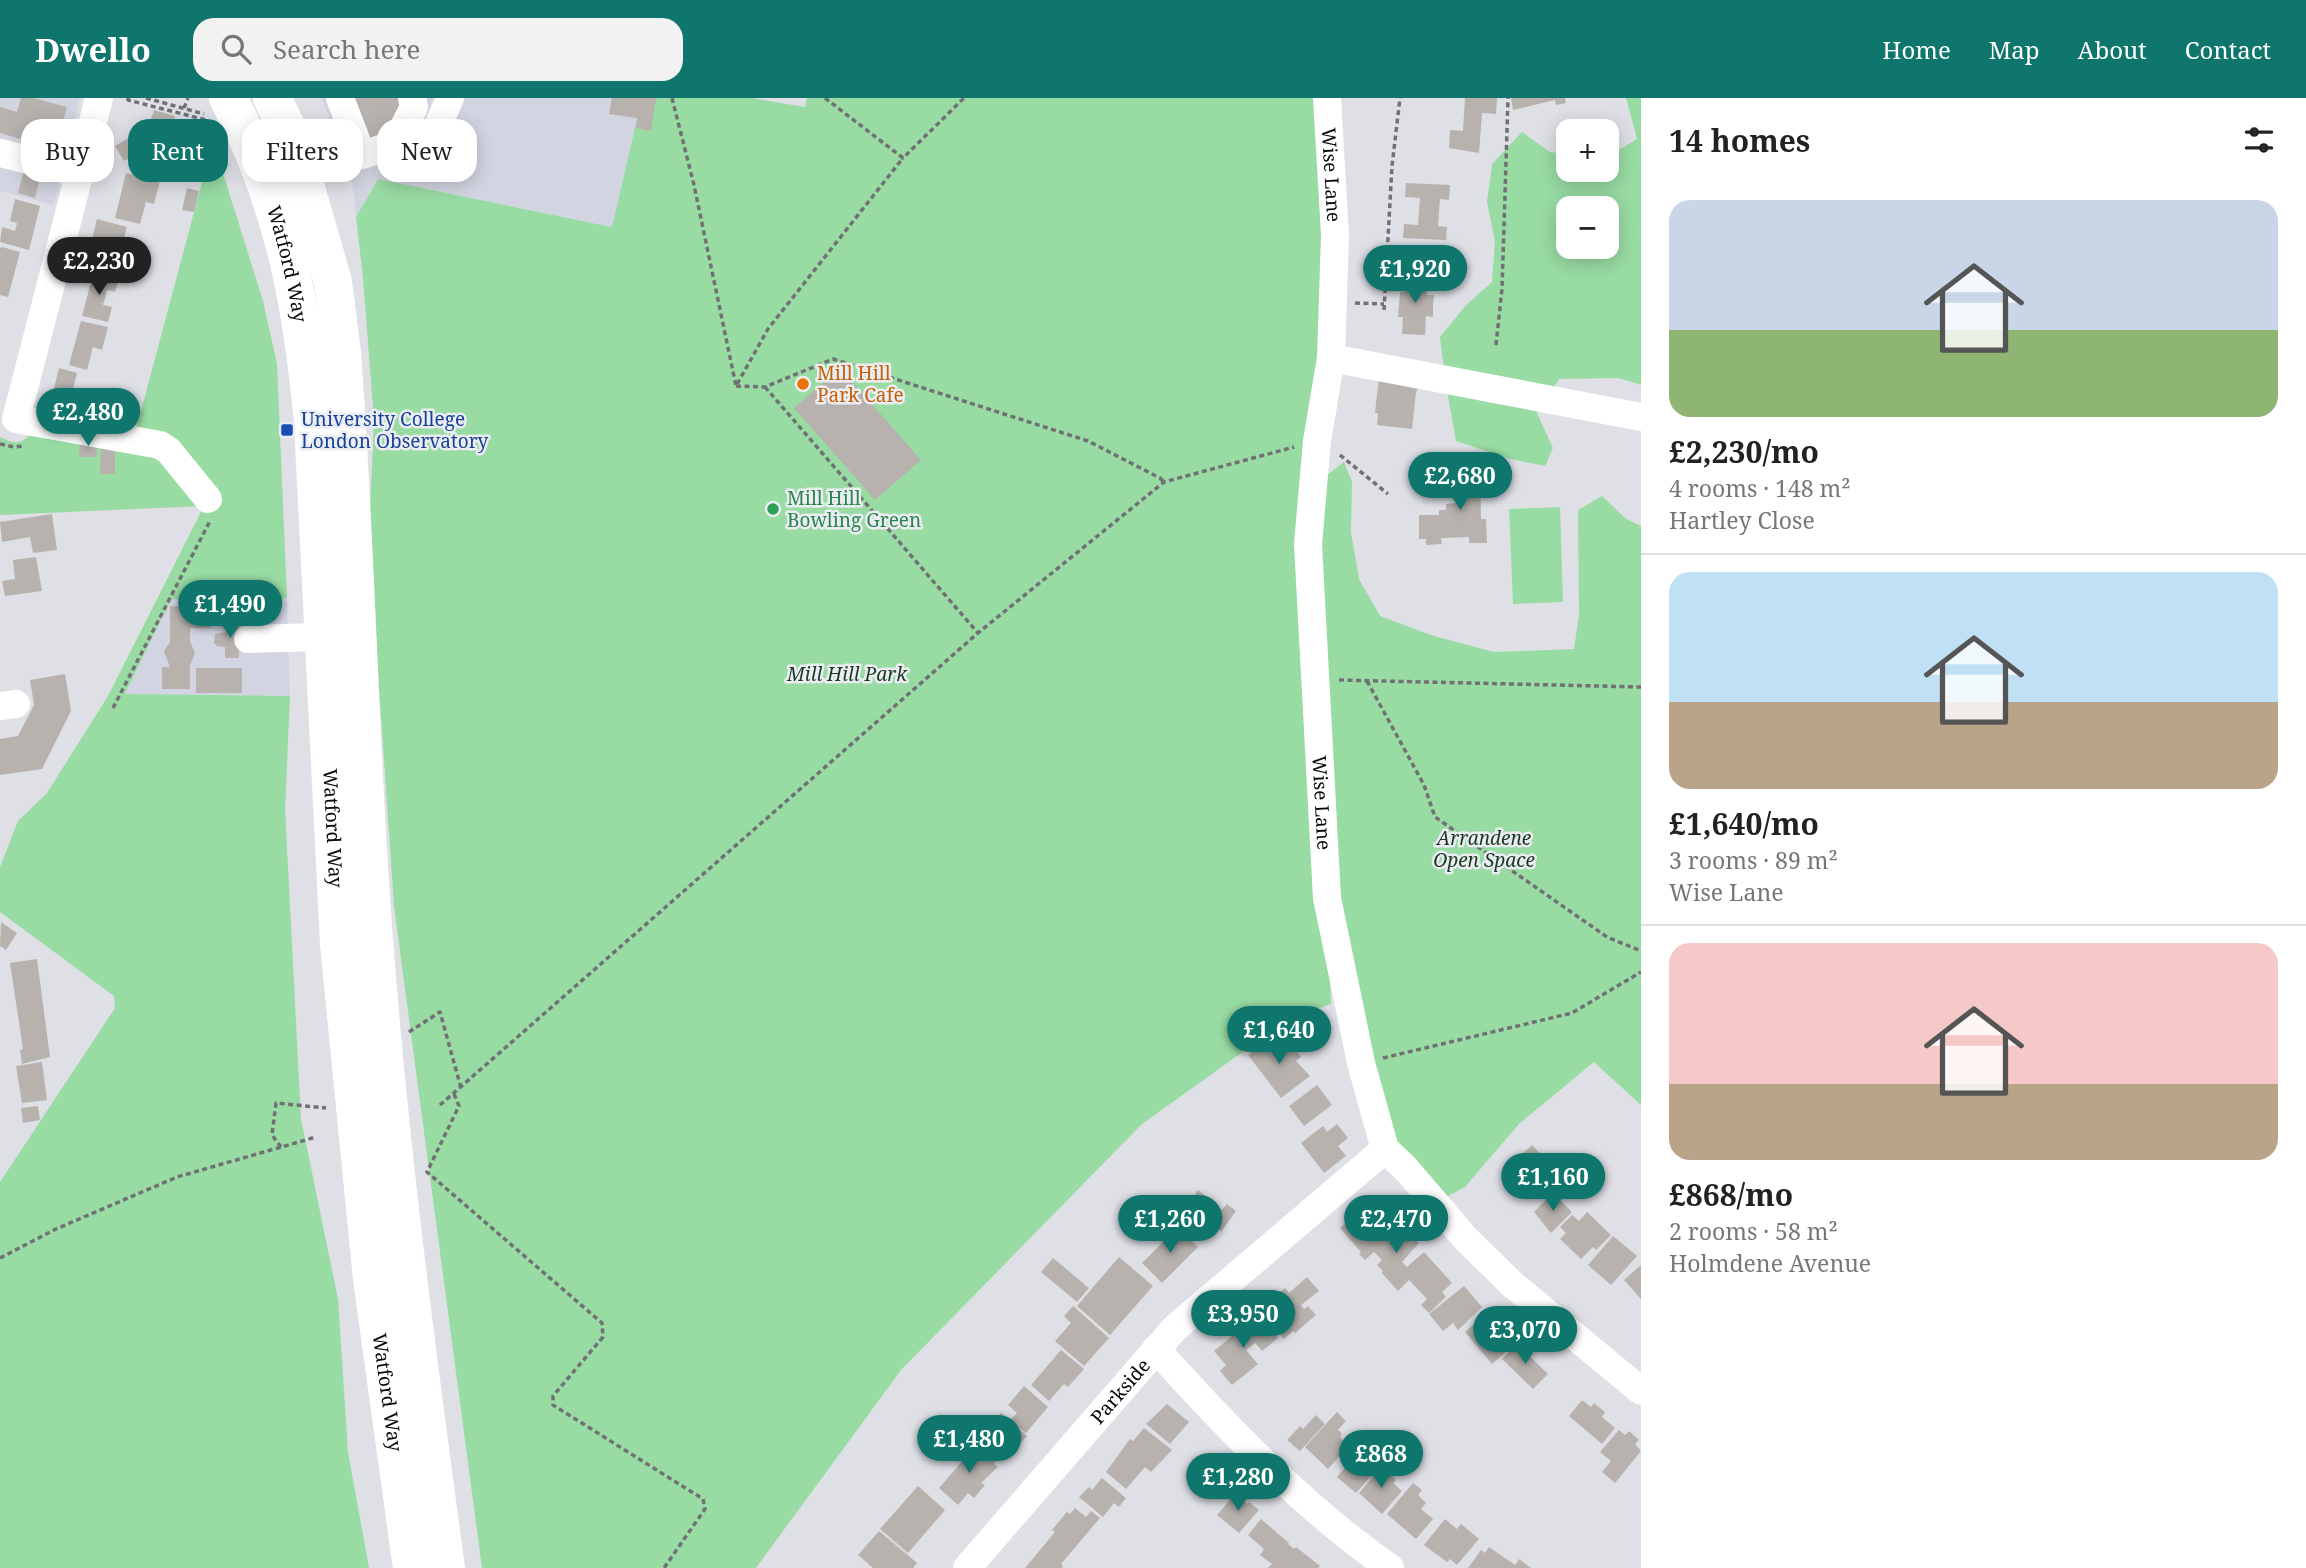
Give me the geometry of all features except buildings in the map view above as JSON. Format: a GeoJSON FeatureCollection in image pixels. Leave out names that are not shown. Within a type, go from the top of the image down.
{"type":"FeatureCollection","features":[{"type":"Feature","properties":{"kind":"highway","name":"Watford Way"},"geometry":{"type":"LineString","coordinates":[[272,98],[291,136],[333,282],[342,353],[372,680],[374,951],[406,1278],[446,1568]]}},
{"type":"Feature","properties":{"kind":"highway","name":"Watford Way"},"geometry":{"type":"LineString","coordinates":[[216,111],[247,134],[277,211],[297,293],[306,348],[313,423],[339,944],[372,1279],[412,1568]]}},
{"type":"Feature","properties":{"kind":"street"},"geometry":{"type":"LineString","coordinates":[[93,119],[99,98]]}},
{"type":"Feature","properties":{"kind":"street"},"geometry":{"type":"LineString","coordinates":[[340,98],[362,155],[395,144],[414,107],[412,98]]}},
{"type":"Feature","properties":{"kind":"street"},"geometry":{"type":"LineString","coordinates":[[441,119],[450,98]]}},
{"type":"Feature","properties":{"kind":"street","name":"Wise Lane"},"geometry":{"type":"LineString","coordinates":[[1327,98],[1335,235],[1331,358],[1317,441],[1308,544],[1327,898],[1361,1063],[1385,1149],[1406,1169],[1466,1239],[1512,1284],[1641,1391]]}},
{"type":"Feature","properties":{"kind":"street"},"geometry":{"type":"LineString","coordinates":[[1,153],[21,158]]}},
{"type":"Feature","properties":{"kind":"street"},"geometry":{"type":"LineString","coordinates":[[77,182],[16,419],[160,445],[169,451],[208,499]]}},
{"type":"Feature","properties":{"kind":"street"},"geometry":{"type":"LineString","coordinates":[[1331,358],[1641,416]]}},
{"type":"Feature","properties":{"kind":"street"},"geometry":{"type":"LineString","coordinates":[[248,639],[323,637]]}},
{"type":"Feature","properties":{"kind":"street","name":"Parkside"},"geometry":{"type":"LineString","coordinates":[[967,1568],[1175,1328],[1385,1149]]}},
{"type":"Feature","properties":{"kind":"street"},"geometry":{"type":"LineString","coordinates":[[1156,1349],[1223,1423],[1356,1559],[1390,1568]]}},
{"type":"Feature","properties":{"kind":"path"},"geometry":{"type":"LineString","coordinates":[[128,98],[216,111]]}},
{"type":"Feature","properties":{"kind":"path"},"geometry":{"type":"LineString","coordinates":[[146,98],[184,108],[216,111]]}},
{"type":"Feature","properties":{"kind":"path"},"geometry":{"type":"LineString","coordinates":[[184,108],[188,98]]}},
{"type":"Feature","properties":{"kind":"path"},"geometry":{"type":"LineString","coordinates":[[672,98],[694,185],[736,386]]}},
{"type":"Feature","properties":{"kind":"path"},"geometry":{"type":"LineString","coordinates":[[825,98],[903,158]]}},
{"type":"Feature","properties":{"kind":"path"},"geometry":{"type":"LineString","coordinates":[[736,386],[768,329],[903,158],[964,98]]}},
{"type":"Feature","properties":{"kind":"path"},"geometry":{"type":"LineString","coordinates":[[1384,310],[1392,166],[1401,98]]}},
{"type":"Feature","properties":{"kind":"path"},"geometry":{"type":"LineString","coordinates":[[1496,345],[1502,289],[1508,98]]}},
{"type":"Feature","properties":{"kind":"path"},"geometry":{"type":"LineString","coordinates":[[1358,303],[1384,304]]}},
{"type":"Feature","properties":{"kind":"path"},"geometry":{"type":"LineString","coordinates":[[736,386],[765,387],[833,359],[1088,441],[1164,482]]}},
{"type":"Feature","properties":{"kind":"path"},"geometry":{"type":"LineString","coordinates":[[765,387],[978,633]]}},
{"type":"Feature","properties":{"kind":"path"},"geometry":{"type":"LineString","coordinates":[[440,1105],[978,633],[1164,482],[1317,441],[1342,456],[1388,494]]}},
{"type":"Feature","properties":{"kind":"path"},"geometry":{"type":"LineString","coordinates":[[113,708],[212,515],[208,499]]}},
{"type":"Feature","properties":{"kind":"path"},"geometry":{"type":"LineString","coordinates":[[1316,679],[1641,687]]}},
{"type":"Feature","properties":{"kind":"path"},"geometry":{"type":"LineString","coordinates":[[1367,681],[1424,785],[1435,817],[1607,937],[1641,951]]}},
{"type":"Feature","properties":{"kind":"path"},"geometry":{"type":"LineString","coordinates":[[1361,1063],[1572,1013],[1641,972]]}},
{"type":"Feature","properties":{"kind":"path"},"geometry":{"type":"LineString","coordinates":[[407,1033],[440,1012],[461,1088]]}},
{"type":"Feature","properties":{"kind":"path"},"geometry":{"type":"LineString","coordinates":[[454,1094],[459,1106],[427,1172],[602,1323],[603,1337],[553,1396],[553,1405],[703,1499],[705,1508],[664,1568]]}},
{"type":"Feature","properties":{"kind":"path"},"geometry":{"type":"LineString","coordinates":[[281,1147],[272,1135],[276,1103],[326,1107],[326,1118]]}},
{"type":"Feature","properties":{"kind":"path"},"geometry":{"type":"LineString","coordinates":[[0,1258],[56,1229],[177,1177],[316,1137]]}},
{"type":"Feature","properties":{"kind":"path"},"geometry":{"type":"LineString","coordinates":[[424,1170],[426,1184]]}},
{"type":"Feature","properties":{"kind":"shaded area"},"geometry":{"type":"Polygon","coordinates":[[[0,98],[80,98],[75,119],[21,119],[21,182],[60,182],[54,205],[0,191],[0,98]]]}},
{"type":"Feature","properties":{"kind":"shaded area"},"geometry":{"type":"Polygon","coordinates":[[[321,98],[642,98],[613,227],[393,182],[477,182],[477,119],[377,119],[377,181],[356,217],[352,182],[363,182],[363,119],[330,119],[321,98]]]}},
{"type":"Feature","properties":{"kind":"shaded area"},"geometry":{"type":"Polygon","coordinates":[[[287,598],[290,696],[124,695],[171,599],[287,598]]]}},
{"type":"Feature","properties":{"kind":"green space","name":"Mill Hill Park"},"geometry":{"type":"Polygon","coordinates":[[[642,98],[752,98],[805,107],[807,98],[1328,98],[1321,559],[1327,475],[1344,462],[1352,482],[1351,532],[1359,579],[1380,616],[1434,636],[1494,652],[1574,649],[1579,616],[1578,510],[1602,496],[1626,519],[1641,526],[1641,1105],[1594,1062],[1519,1124],[1465,1187],[1431,1205],[1379,1148],[1326,870],[1331,1004],[1290,1018],[1142,1124],[901,1370],[756,1568],[482,1568],[394,906],[370,509],[374,420],[356,217],[377,181],[612,227],[642,98]]]}},
{"type":"Feature","properties":{"kind":"green space"},"geometry":{"type":"Polygon","coordinates":[[[1626,98],[1641,98],[1641,385],[1619,378],[1559,379],[1537,413],[1553,448],[1545,466],[1510,459],[1456,441],[1440,337],[1466,305],[1492,282],[1495,241],[1487,202],[1492,164],[1522,132],[1550,152],[1556,153],[1556,182],[1619,182],[1619,150],[1637,139],[1626,98]]]}},
{"type":"Feature","properties":{"kind":"green space"},"geometry":{"type":"Polygon","coordinates":[[[202,182],[226,182],[263,301],[277,364],[287,598],[171,599],[125,694],[290,696],[285,809],[301,1119],[338,1299],[348,1452],[369,1568],[0,1568],[0,1182],[115,1008],[114,996],[0,912],[0,867],[18,821],[47,793],[108,696],[204,506],[0,515],[0,437],[16,442],[30,435],[134,437],[202,182]]]}},
{"type":"Feature","properties":{"kind":"green space"},"geometry":{"type":"Polygon","coordinates":[[[1560,507],[1563,602],[1513,604],[1509,509],[1560,507]]]}},
{"type":"Feature","properties":{"kind":"place","name":"Mill Hill Park Cafe"},"geometry":{"type":"Point","coordinates":[803,384]}},
{"type":"Feature","properties":{"kind":"place","name":"University College London Observatory"},"geometry":{"type":"Point","coordinates":[287,430]}},
{"type":"Feature","properties":{"kind":"place","name":"Mill Hill Bowling Green"},"geometry":{"type":"Point","coordinates":[773,509]}},
{"type":"Feature","properties":{"kind":"park label","name":"Arrandene Open Space"},"geometry":{"type":"Point","coordinates":[1484,849]}}]}
